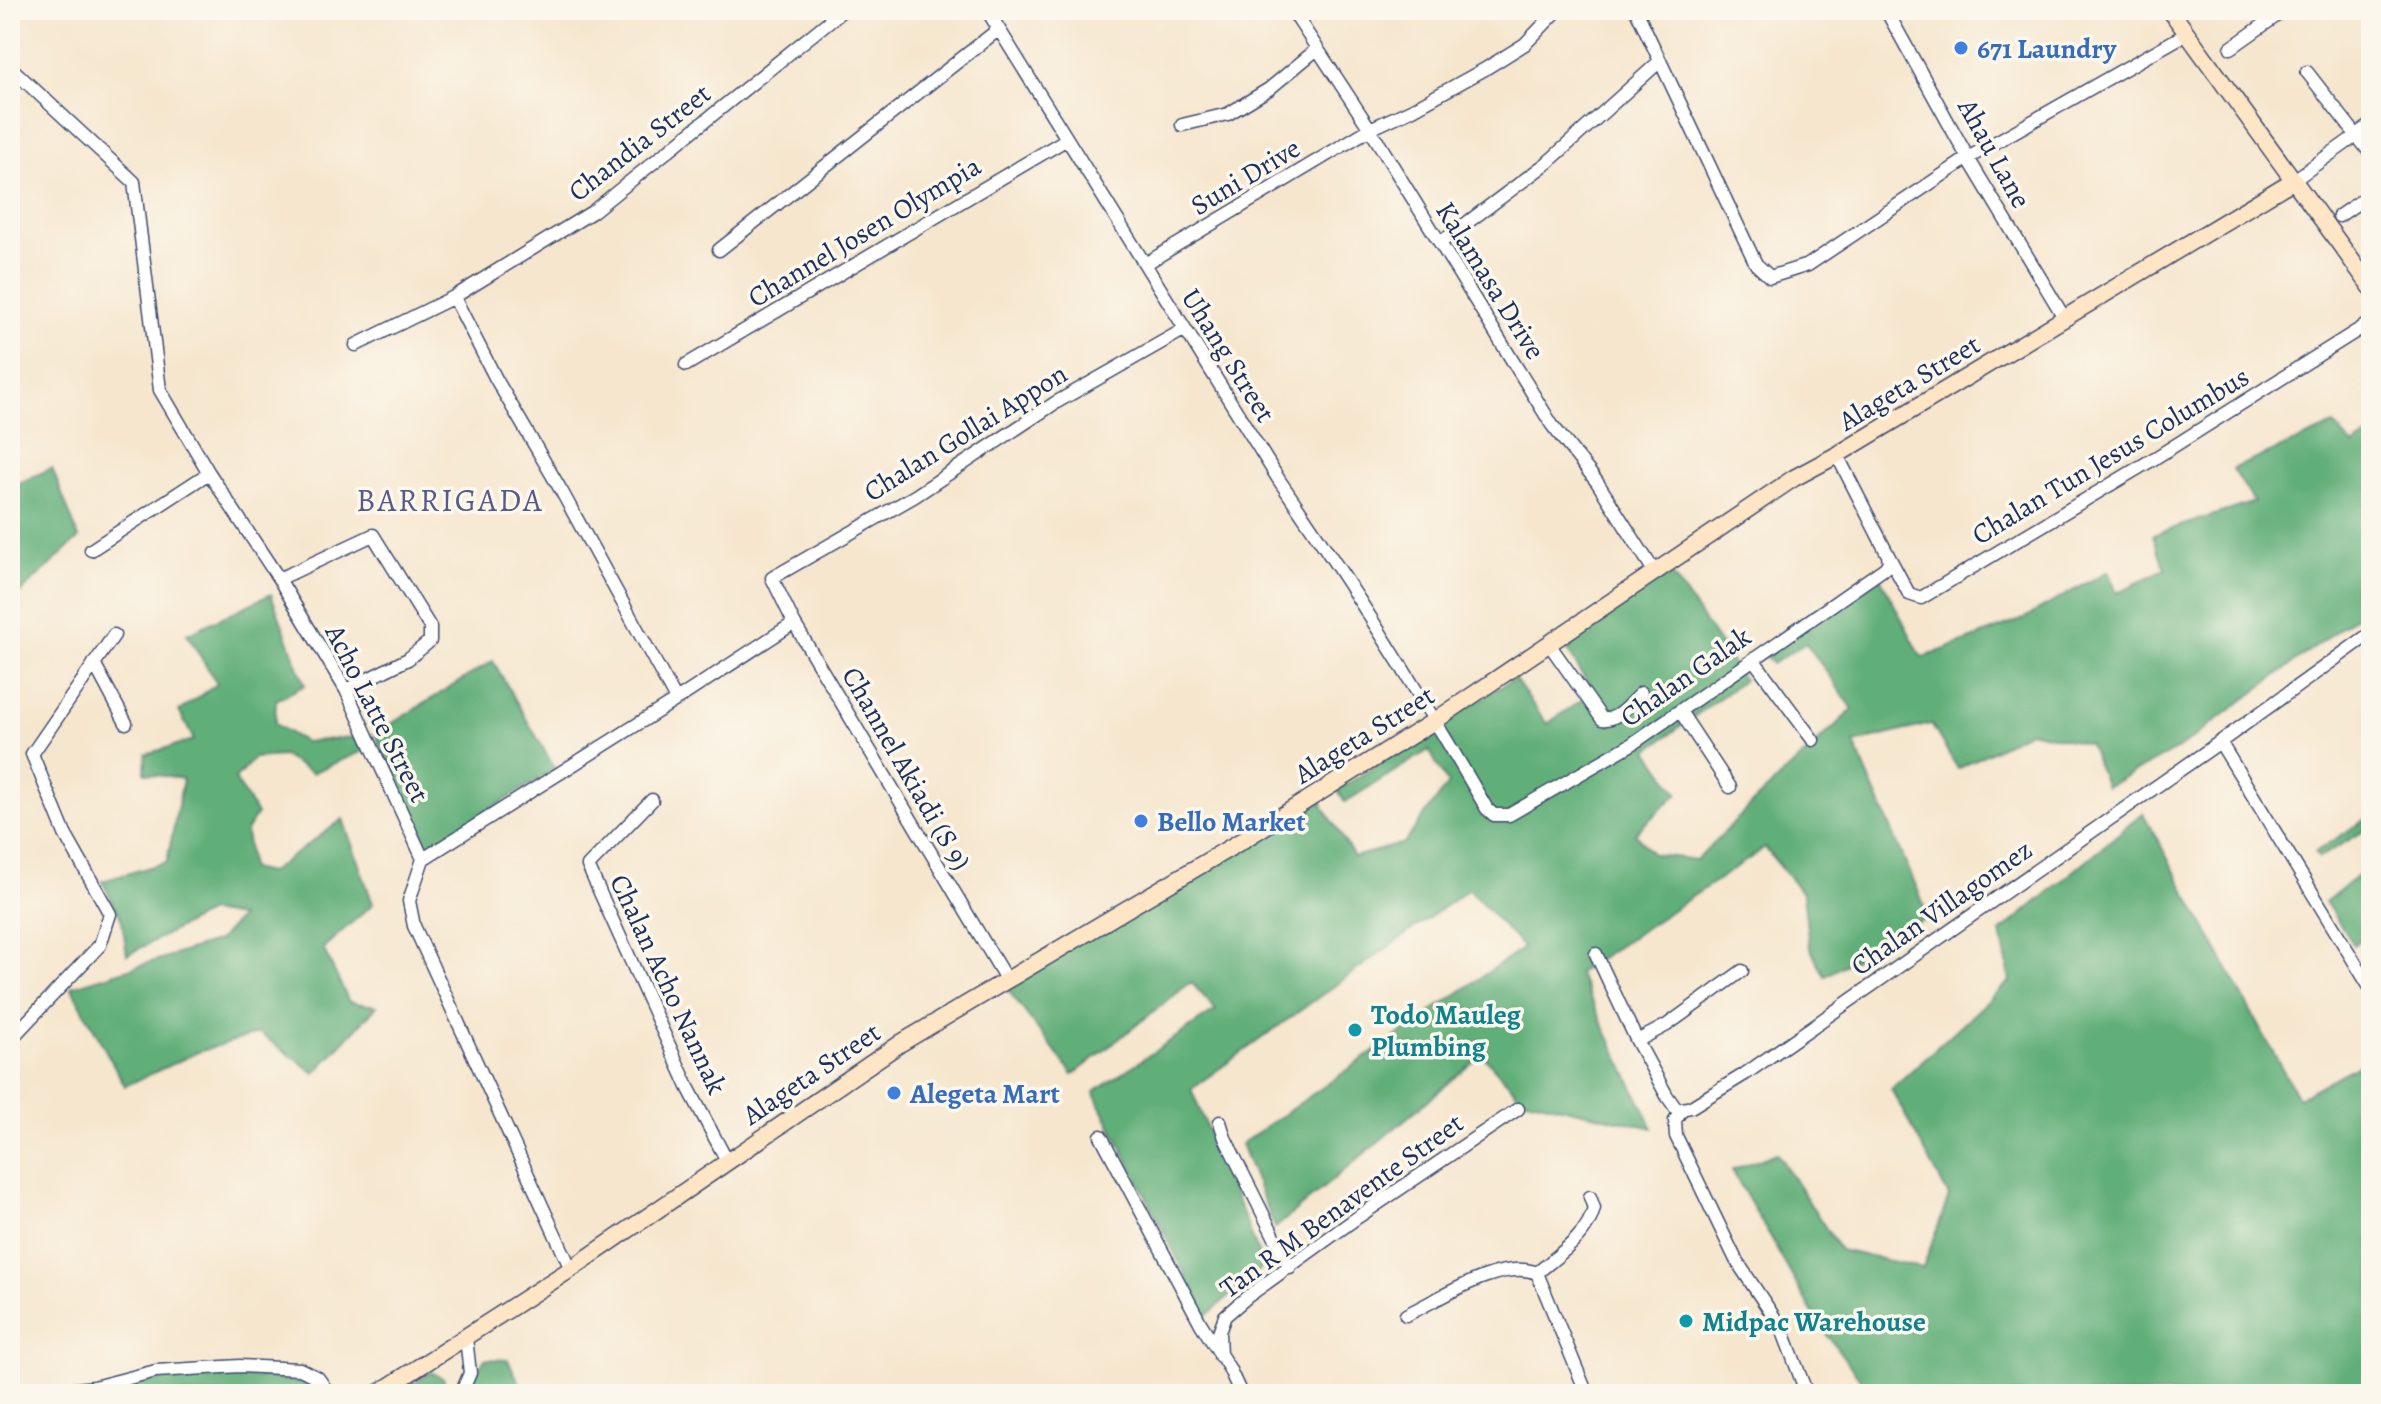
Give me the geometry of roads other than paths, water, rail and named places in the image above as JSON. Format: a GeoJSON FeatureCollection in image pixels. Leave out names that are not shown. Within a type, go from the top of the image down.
{"type":"FeatureCollection","features":[{"type":"Feature","properties":{"kind":"main road"},"geometry":{"type":"LineString","coordinates":[[2170,10],[2371,287]]}},
{"type":"Feature","properties":{"kind":"main road","name":"Alageta Street"},"geometry":{"type":"LineString","coordinates":[[377,1394],[571,1269],[878,1058],[1238,843],[1436,720],[1794,478],[2294,180]]}},
{"type":"Feature","properties":{"kind":"street","name":"Chandia Street"},"geometry":{"type":"LineString","coordinates":[[356,345],[454,297],[592,212],[843,10]]}},
{"type":"Feature","properties":{"kind":"street","name":"Uhang Street"},"geometry":{"type":"LineString","coordinates":[[987,10],[1279,480],[1436,720]]}},
{"type":"Feature","properties":{"kind":"street","name":"Kalamasa Drive"},"geometry":{"type":"LineString","coordinates":[[1292,10],[1370,129],[1552,425],[1597,482],[1654,571]]}},
{"type":"Feature","properties":{"kind":"street","name":"Suni Drive"},"geometry":{"type":"LineString","coordinates":[[1145,264],[1370,129],[1413,109],[1525,44],[1558,10]]}},
{"type":"Feature","properties":{"kind":"street"},"geometry":{"type":"LineString","coordinates":[[1636,10],[1756,264],[1770,277],[1808,265],[1968,158],[2186,34]]}},
{"type":"Feature","properties":{"kind":"street","name":"Ahau Lane"},"geometry":{"type":"LineString","coordinates":[[1886,10],[1968,158],[2065,319]]}},
{"type":"Feature","properties":{"kind":"street"},"geometry":{"type":"LineString","coordinates":[[2231,48],[2279,14],[2280,10]]}},
{"type":"Feature","properties":{"kind":"street"},"geometry":{"type":"LineString","coordinates":[[719,250],[999,29]]}},
{"type":"Feature","properties":{"kind":"street"},"geometry":{"type":"LineString","coordinates":[[1182,125],[1228,114],[1269,89],[1316,50]]}},
{"type":"Feature","properties":{"kind":"street"},"geometry":{"type":"LineString","coordinates":[[1440,243],[1547,163],[1659,62]]}},
{"type":"Feature","properties":{"kind":"street","name":"Acho Latte Street"},"geometry":{"type":"LineString","coordinates":[[10,67],[134,182],[160,390],[346,690],[423,859]]}},
{"type":"Feature","properties":{"kind":"street"},"geometry":{"type":"LineString","coordinates":[[2307,72],[2371,154]]}},
{"type":"Feature","properties":{"kind":"street"},"geometry":{"type":"LineString","coordinates":[[2294,180],[2371,125]]}},
{"type":"Feature","properties":{"kind":"street","name":"Channel Josen Olympia"},"geometry":{"type":"LineString","coordinates":[[686,365],[1067,139]]}},
{"type":"Feature","properties":{"kind":"street"},"geometry":{"type":"LineString","coordinates":[[2339,216],[2371,194]]}},
{"type":"Feature","properties":{"kind":"street"},"geometry":{"type":"LineString","coordinates":[[454,297],[496,379],[676,700]]}},
{"type":"Feature","properties":{"kind":"street","name":"Chalan Tun Jesus Columbus"},"geometry":{"type":"LineString","coordinates":[[1888,555],[1909,594],[1921,598],[2155,458],[2371,322]]}},
{"type":"Feature","properties":{"kind":"street","name":"Chalan Gollai Appon"},"geometry":{"type":"LineString","coordinates":[[772,578],[915,496],[1096,378],[1185,329]]}},
{"type":"Feature","properties":{"kind":"street"},"geometry":{"type":"LineString","coordinates":[[1837,455],[1888,555]]}},
{"type":"Feature","properties":{"kind":"street"},"geometry":{"type":"LineString","coordinates":[[91,550],[209,473]]}},
{"type":"Feature","properties":{"kind":"street"},"geometry":{"type":"LineString","coordinates":[[279,579],[373,535],[430,627],[430,641],[408,659],[346,690]]}},
{"type":"Feature","properties":{"kind":"street","name":"Chalan Galak"},"geometry":{"type":"LineString","coordinates":[[1436,720],[1487,809],[1498,817],[1509,815],[1559,788],[1680,711],[1885,568],[1889,562],[1888,555]]}},
{"type":"Feature","properties":{"kind":"street","name":"Channel Akiadi (S 9)"},"geometry":{"type":"LineString","coordinates":[[772,578],[794,623],[1006,979]]}},
{"type":"Feature","properties":{"kind":"street"},"geometry":{"type":"LineString","coordinates":[[571,1269],[414,926],[409,901],[423,859],[794,623]]}},
{"type":"Feature","properties":{"kind":"street","name":"Chalan Villagomez"},"geometry":{"type":"LineString","coordinates":[[1681,1111],[1745,1074],[2371,633]]}},
{"type":"Feature","properties":{"kind":"street"},"geometry":{"type":"LineString","coordinates":[[10,1040],[100,945],[110,914],[65,834],[32,754],[114,635]]}},
{"type":"Feature","properties":{"kind":"street"},"geometry":{"type":"LineString","coordinates":[[1549,644],[1602,719],[1616,716],[1641,693]]}},
{"type":"Feature","properties":{"kind":"street"},"geometry":{"type":"LineString","coordinates":[[1753,659],[1813,740]]}},
{"type":"Feature","properties":{"kind":"street"},"geometry":{"type":"LineString","coordinates":[[94,663],[126,723]]}},
{"type":"Feature","properties":{"kind":"street"},"geometry":{"type":"LineString","coordinates":[[1680,711],[1730,787]]}},
{"type":"Feature","properties":{"kind":"street"},"geometry":{"type":"LineString","coordinates":[[2220,742],[2371,989]]}},
{"type":"Feature","properties":{"kind":"street","name":"Chalan Acho Nannak"},"geometry":{"type":"LineString","coordinates":[[652,800],[588,866],[688,1087],[727,1161]]}},
{"type":"Feature","properties":{"kind":"street"},"geometry":{"type":"LineString","coordinates":[[1596,954],[1637,1041],[1667,1096],[1681,1111],[1675,1120],[1676,1136],[1736,1260],[1782,1329],[1807,1394]]}},
{"type":"Feature","properties":{"kind":"street"},"geometry":{"type":"LineString","coordinates":[[1637,1041],[1667,1025],[1742,971]]}},
{"type":"Feature","properties":{"kind":"street","name":"Tan R M Benavente Street"},"geometry":{"type":"LineString","coordinates":[[1220,1356],[1219,1332],[1225,1316],[1358,1217],[1518,1109]]}},
{"type":"Feature","properties":{"kind":"street"},"geometry":{"type":"LineString","coordinates":[[1220,1122],[1225,1138],[1290,1268]]}},
{"type":"Feature","properties":{"kind":"street"},"geometry":{"type":"LineString","coordinates":[[1101,1136],[1241,1394]]}},
{"type":"Feature","properties":{"kind":"street"},"geometry":{"type":"LineString","coordinates":[[1537,1273],[1571,1244],[1588,1224],[1594,1208],[1590,1197]]}},
{"type":"Feature","properties":{"kind":"street"},"geometry":{"type":"LineString","coordinates":[[1406,1315],[1494,1274],[1518,1268],[1537,1273]]}},
{"type":"Feature","properties":{"kind":"street"},"geometry":{"type":"LineString","coordinates":[[1537,1273],[1587,1394]]}},
{"type":"Feature","properties":{"kind":"street"},"geometry":{"type":"LineString","coordinates":[[461,1394],[470,1373],[466,1338]]}},
{"type":"Feature","properties":{"kind":"street"},"geometry":{"type":"LineString","coordinates":[[10,1393],[94,1387],[156,1371],[240,1366],[300,1369],[318,1378],[329,1394]]}},
{"type":"Feature","properties":{"kind":"place","name":"671 Laundry"},"geometry":{"type":"Point","coordinates":[1961,48]}},
{"type":"Feature","properties":{"kind":"place","name":"Bello Market"},"geometry":{"type":"Point","coordinates":[1141,821]}},
{"type":"Feature","properties":{"kind":"place","name":"Todo Mauleg Plumbing"},"geometry":{"type":"Point","coordinates":[1355,1030]}},
{"type":"Feature","properties":{"kind":"place","name":"Alegeta Mart"},"geometry":{"type":"Point","coordinates":[894,1093]}},
{"type":"Feature","properties":{"kind":"place","name":"Midpac Warehouse"},"geometry":{"type":"Point","coordinates":[1686,1321]}},
{"type":"Feature","properties":{"kind":"district","name":"BARRIGADA"},"geometry":{"type":"Point","coordinates":[450,500]}}]}
